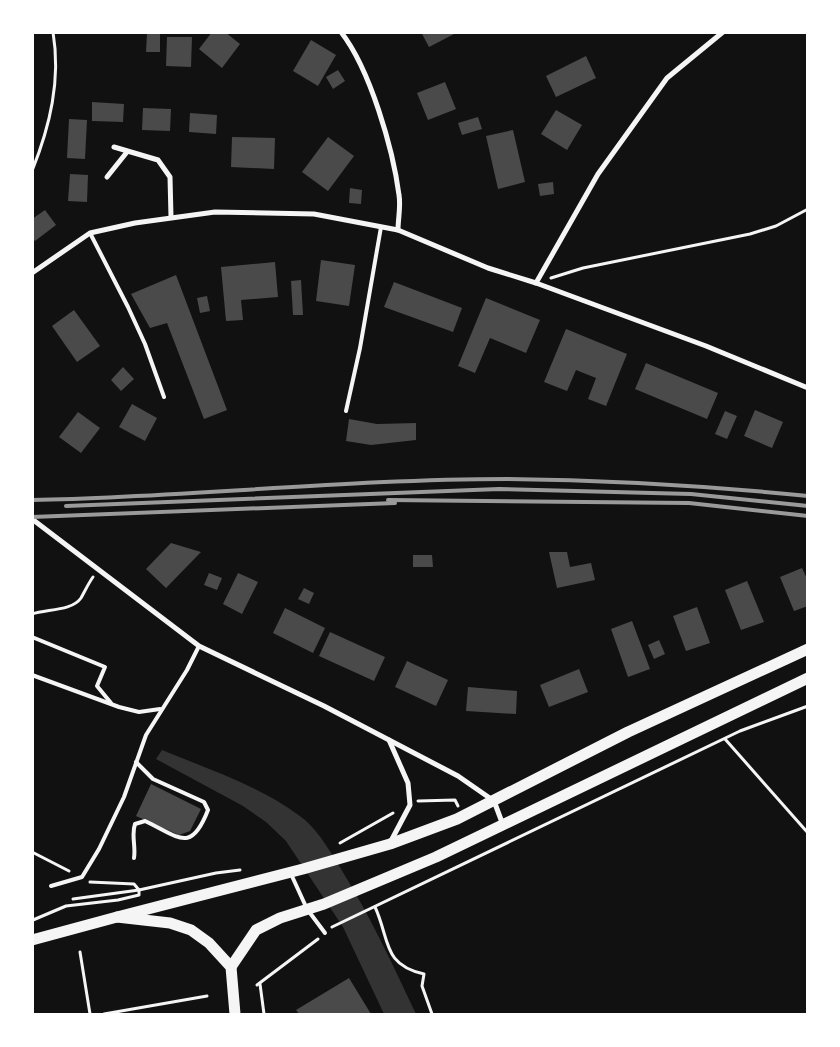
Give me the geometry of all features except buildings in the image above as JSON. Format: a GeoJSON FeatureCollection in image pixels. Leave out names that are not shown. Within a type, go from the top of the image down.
{"type":"FeatureCollection","features":[{"type":"Feature","properties":{"kind":"main road"},"geometry":{"type":"LineString","coordinates":[[32,940],[390,844],[462,816],[628,732],[808,649]]}},
{"type":"Feature","properties":{"kind":"main road"},"geometry":{"type":"LineString","coordinates":[[231,967],[256,930],[280,918],[356,891],[473,840],[808,678]]}},
{"type":"Feature","properties":{"kind":"main road"},"geometry":{"type":"LineString","coordinates":[[117,917],[170,923],[191,930],[209,943],[231,967],[235,1014]]}},
{"type":"Feature","properties":{"kind":"street"},"geometry":{"type":"LineString","coordinates":[[341,32],[349,42],[374,97],[390,152],[399,196],[398,230]]}},
{"type":"Feature","properties":{"kind":"street"},"geometry":{"type":"LineString","coordinates":[[536,283],[598,174],[667,78],[723,32]]}},
{"type":"Feature","properties":{"kind":"street"},"geometry":{"type":"LineString","coordinates":[[114,148],[158,160],[170,177],[171,217]]}},
{"type":"Feature","properties":{"kind":"street"},"geometry":{"type":"LineString","coordinates":[[106,178],[127,152]]}},
{"type":"Feature","properties":{"kind":"street"},"geometry":{"type":"LineString","coordinates":[[32,273],[90,233],[171,217],[215,212],[314,214],[398,230],[488,268],[536,283],[706,346],[808,388]]}},
{"type":"Feature","properties":{"kind":"street"},"geometry":{"type":"LineString","coordinates":[[32,519],[199,646],[324,706],[458,776],[494,801],[503,825]]}},
{"type":"Feature","properties":{"kind":"street"},"geometry":{"type":"LineString","coordinates":[[389,740],[408,783],[410,805],[390,844]]}},
{"type":"Feature","properties":{"kind":"lane"},"geometry":{"type":"LineString","coordinates":[[346,411],[381,227]]}},
{"type":"Feature","properties":{"kind":"lane"},"geometry":{"type":"LineString","coordinates":[[90,233],[131,314],[164,397]]}},
{"type":"Feature","properties":{"kind":"lane"},"geometry":{"type":"LineString","coordinates":[[32,637],[105,667],[98,686],[112,704]]}},
{"type":"Feature","properties":{"kind":"lane"},"geometry":{"type":"LineString","coordinates":[[51,886],[82,877],[99,849],[124,797],[146,734],[160,709],[187,670],[199,646]]}},
{"type":"Feature","properties":{"kind":"lane"},"geometry":{"type":"LineString","coordinates":[[32,675],[139,712],[160,709]]}},
{"type":"Feature","properties":{"kind":"lane"},"geometry":{"type":"LineString","coordinates":[[134,858],[136,847],[132,832],[135,824],[145,821],[182,838],[193,837],[201,829],[208,810],[204,802],[153,780],[136,762]]}},
{"type":"Feature","properties":{"kind":"lane"},"geometry":{"type":"LineString","coordinates":[[290,872],[307,909],[325,933]]}},
{"type":"Feature","properties":{"kind":"path"},"geometry":{"type":"LineString","coordinates":[[32,170],[54,98],[57,58],[53,32]]}},
{"type":"Feature","properties":{"kind":"path"},"geometry":{"type":"LineString","coordinates":[[536,283],[583,268],[750,234],[776,226],[808,209]]}},
{"type":"Feature","properties":{"kind":"path"},"geometry":{"type":"LineString","coordinates":[[32,614],[72,606],[81,597],[83,590],[98,570]]}},
{"type":"Feature","properties":{"kind":"path"},"geometry":{"type":"LineString","coordinates":[[264,1014],[258,985],[331,927],[725,739],[808,706]]}},
{"type":"Feature","properties":{"kind":"path"},"geometry":{"type":"LineString","coordinates":[[725,739],[808,833]]}},
{"type":"Feature","properties":{"kind":"path"},"geometry":{"type":"LineString","coordinates":[[338,844],[393,813],[400,799],[455,800],[462,816]]}},
{"type":"Feature","properties":{"kind":"path"},"geometry":{"type":"LineString","coordinates":[[473,840],[480,857]]}},
{"type":"Feature","properties":{"kind":"path"},"geometry":{"type":"LineString","coordinates":[[32,852],[82,877],[90,883],[134,884],[139,890]]}},
{"type":"Feature","properties":{"kind":"path"},"geometry":{"type":"LineString","coordinates":[[73,899],[139,890],[216,872],[248,869]]}},
{"type":"Feature","properties":{"kind":"path"},"geometry":{"type":"LineString","coordinates":[[33,920],[66,906],[118,900],[139,895],[139,890]]}},
{"type":"Feature","properties":{"kind":"path"},"geometry":{"type":"LineString","coordinates":[[376,907],[393,959],[408,971],[424,974],[422,986],[432,1014]]}},
{"type":"Feature","properties":{"kind":"path"},"geometry":{"type":"LineString","coordinates":[[80,952],[90,1014]]}},
{"type":"Feature","properties":{"kind":"path"},"geometry":{"type":"LineString","coordinates":[[104,1014],[207,996]]}},
{"type":"Feature","properties":{"kind":"shaded area"},"geometry":{"type":"Polygon","coordinates":[[[162,750],[218,772],[272,798],[289,808],[310,825],[329,850],[352,887],[390,959],[416,1014],[384,1014],[343,927],[286,841],[266,822],[243,806],[156,759],[162,750]]]}},
{"type":"Feature","properties":{"kind":"railway"},"geometry":{"type":"LineString","coordinates":[[32,500],[389,482],[508,479],[658,484],[808,496]]}},
{"type":"Feature","properties":{"kind":"railway"},"geometry":{"type":"LineString","coordinates":[[66,506],[499,489],[691,494],[808,506]]}},
{"type":"Feature","properties":{"kind":"railway"},"geometry":{"type":"LineString","coordinates":[[388,500],[689,503],[808,516]]}},
{"type":"Feature","properties":{"kind":"railway"},"geometry":{"type":"LineString","coordinates":[[32,517],[395,503]]}}]}
